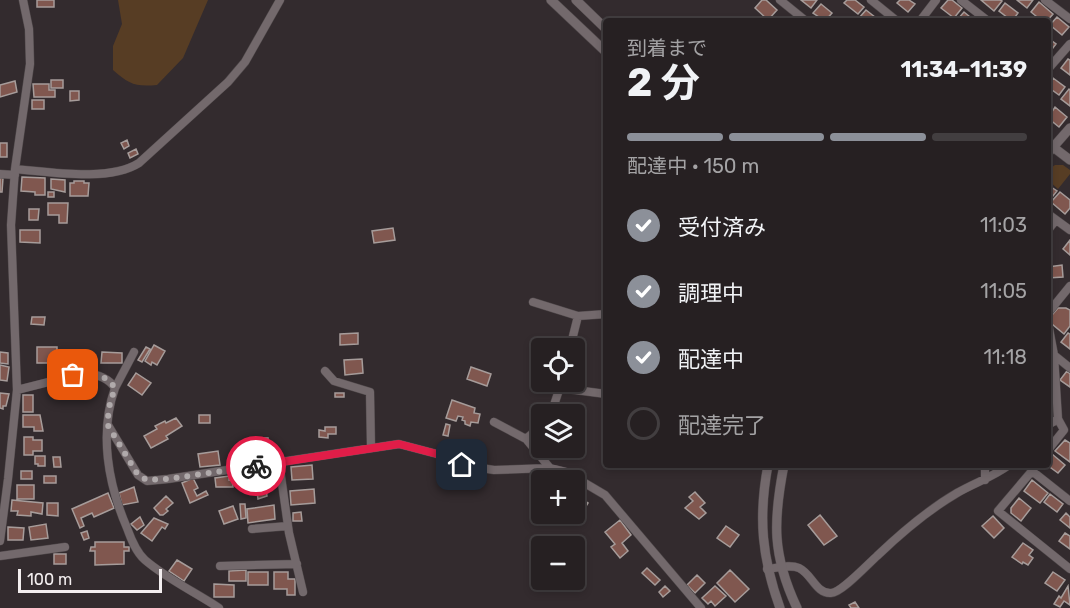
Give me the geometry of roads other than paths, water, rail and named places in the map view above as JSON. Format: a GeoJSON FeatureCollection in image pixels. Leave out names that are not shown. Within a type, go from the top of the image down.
{"type":"FeatureCollection","features":[{"type":"Feature","properties":{"kind":"street"},"geometry":{"type":"LineString","coordinates":[[0,541],[17,390],[11,225],[15,172],[30,64],[29,29],[22,0]]}},
{"type":"Feature","properties":{"kind":"street"},"geometry":{"type":"LineString","coordinates":[[0,174],[15,172],[106,174],[122,171],[139,163],[228,82],[244,62],[280,0]]}},
{"type":"Feature","properties":{"kind":"street"},"geometry":{"type":"LineString","coordinates":[[551,0],[603,49]]}},
{"type":"Feature","properties":{"kind":"street"},"geometry":{"type":"LineString","coordinates":[[576,0],[603,26]]}},
{"type":"Feature","properties":{"kind":"street"},"geometry":{"type":"LineString","coordinates":[[780,0],[802,18]]}},
{"type":"Feature","properties":{"kind":"street"},"geometry":{"type":"LineString","coordinates":[[871,0],[893,18]]}},
{"type":"Feature","properties":{"kind":"street"},"geometry":{"type":"LineString","coordinates":[[922,18],[936,0]]}},
{"type":"Feature","properties":{"kind":"street"},"geometry":{"type":"LineString","coordinates":[[961,0],[984,18]]}},
{"type":"Feature","properties":{"kind":"street"},"geometry":{"type":"LineString","coordinates":[[1046,0],[1070,19]]}},
{"type":"Feature","properties":{"kind":"street"},"geometry":{"type":"LineString","coordinates":[[1051,66],[1070,44]]}},
{"type":"Feature","properties":{"kind":"street"},"geometry":{"type":"LineString","coordinates":[[1051,147],[1070,128]]}},
{"type":"Feature","properties":{"kind":"street"},"geometry":{"type":"LineString","coordinates":[[1051,149],[1070,160]]}},
{"type":"Feature","properties":{"kind":"street"},"geometry":{"type":"LineString","coordinates":[[1051,216],[1070,231]]}},
{"type":"Feature","properties":{"kind":"street"},"geometry":{"type":"LineString","coordinates":[[1051,226],[1056,220]]}},
{"type":"Feature","properties":{"kind":"street"},"geometry":{"type":"LineString","coordinates":[[1051,310],[1066,298],[1070,286]]}},
{"type":"Feature","properties":{"kind":"street"},"geometry":{"type":"LineString","coordinates":[[533,302],[578,316],[603,314]]}},
{"type":"Feature","properties":{"kind":"street"},"geometry":{"type":"LineString","coordinates":[[572,338],[578,316]]}},
{"type":"Feature","properties":{"kind":"street"},"geometry":{"type":"LineString","coordinates":[[1051,339],[1058,419],[1067,432],[1051,447]]}},
{"type":"Feature","properties":{"kind":"street"},"geometry":{"type":"LineString","coordinates":[[134,352],[115,388],[110,403],[107,452],[111,486],[133,543],[144,559],[219,608]]}},
{"type":"Feature","properties":{"kind":"street"},"geometry":{"type":"LineString","coordinates":[[1054,355],[1070,368]]}},
{"type":"Feature","properties":{"kind":"street"},"geometry":{"type":"LineString","coordinates":[[325,371],[334,381],[370,392],[372,447]]}},
{"type":"Feature","properties":{"kind":"street"},"geometry":{"type":"LineString","coordinates":[[17,390],[84,373],[103,377],[115,388]]}},
{"type":"Feature","properties":{"kind":"street"},"geometry":{"type":"LineString","coordinates":[[585,390],[603,393]]}},
{"type":"Feature","properties":{"kind":"street"},"geometry":{"type":"LineString","coordinates":[[1051,423],[1058,419]]}},
{"type":"Feature","properties":{"kind":"street"},"geometry":{"type":"LineString","coordinates":[[494,422],[526,439],[550,468]]}},
{"type":"Feature","properties":{"kind":"street"},"geometry":{"type":"LineString","coordinates":[[107,424],[138,475],[147,480],[168,479],[399,444],[462,465],[494,470],[550,468],[566,471],[606,495],[701,608]]}},
{"type":"Feature","properties":{"kind":"street"},"geometry":{"type":"LineString","coordinates":[[526,439],[531,434]]}},
{"type":"Feature","properties":{"kind":"street"},"geometry":{"type":"LineString","coordinates":[[279,462],[288,526],[303,592]]}},
{"type":"Feature","properties":{"kind":"street"},"geometry":{"type":"LineString","coordinates":[[768,468],[762,522],[767,569],[780,608]]}},
{"type":"Feature","properties":{"kind":"street"},"geometry":{"type":"LineString","coordinates":[[783,468],[777,505],[778,556],[784,581],[796,608]]}},
{"type":"Feature","properties":{"kind":"street"},"geometry":{"type":"LineString","coordinates":[[985,468],[985,480]]}},
{"type":"Feature","properties":{"kind":"street"},"geometry":{"type":"LineString","coordinates":[[767,569],[799,568],[810,576],[821,591],[835,592],[857,576],[906,531],[955,494],[1004,468]]}},
{"type":"Feature","properties":{"kind":"street"},"geometry":{"type":"LineString","coordinates":[[1070,501],[1035,468],[998,511],[1070,569]]}},
{"type":"Feature","properties":{"kind":"street"},"geometry":{"type":"LineString","coordinates":[[252,529],[288,526]]}},
{"type":"Feature","properties":{"kind":"street"},"geometry":{"type":"LineString","coordinates":[[0,556],[65,548]]}},
{"type":"Feature","properties":{"kind":"street"},"geometry":{"type":"LineString","coordinates":[[220,566],[297,564]]}}]}
